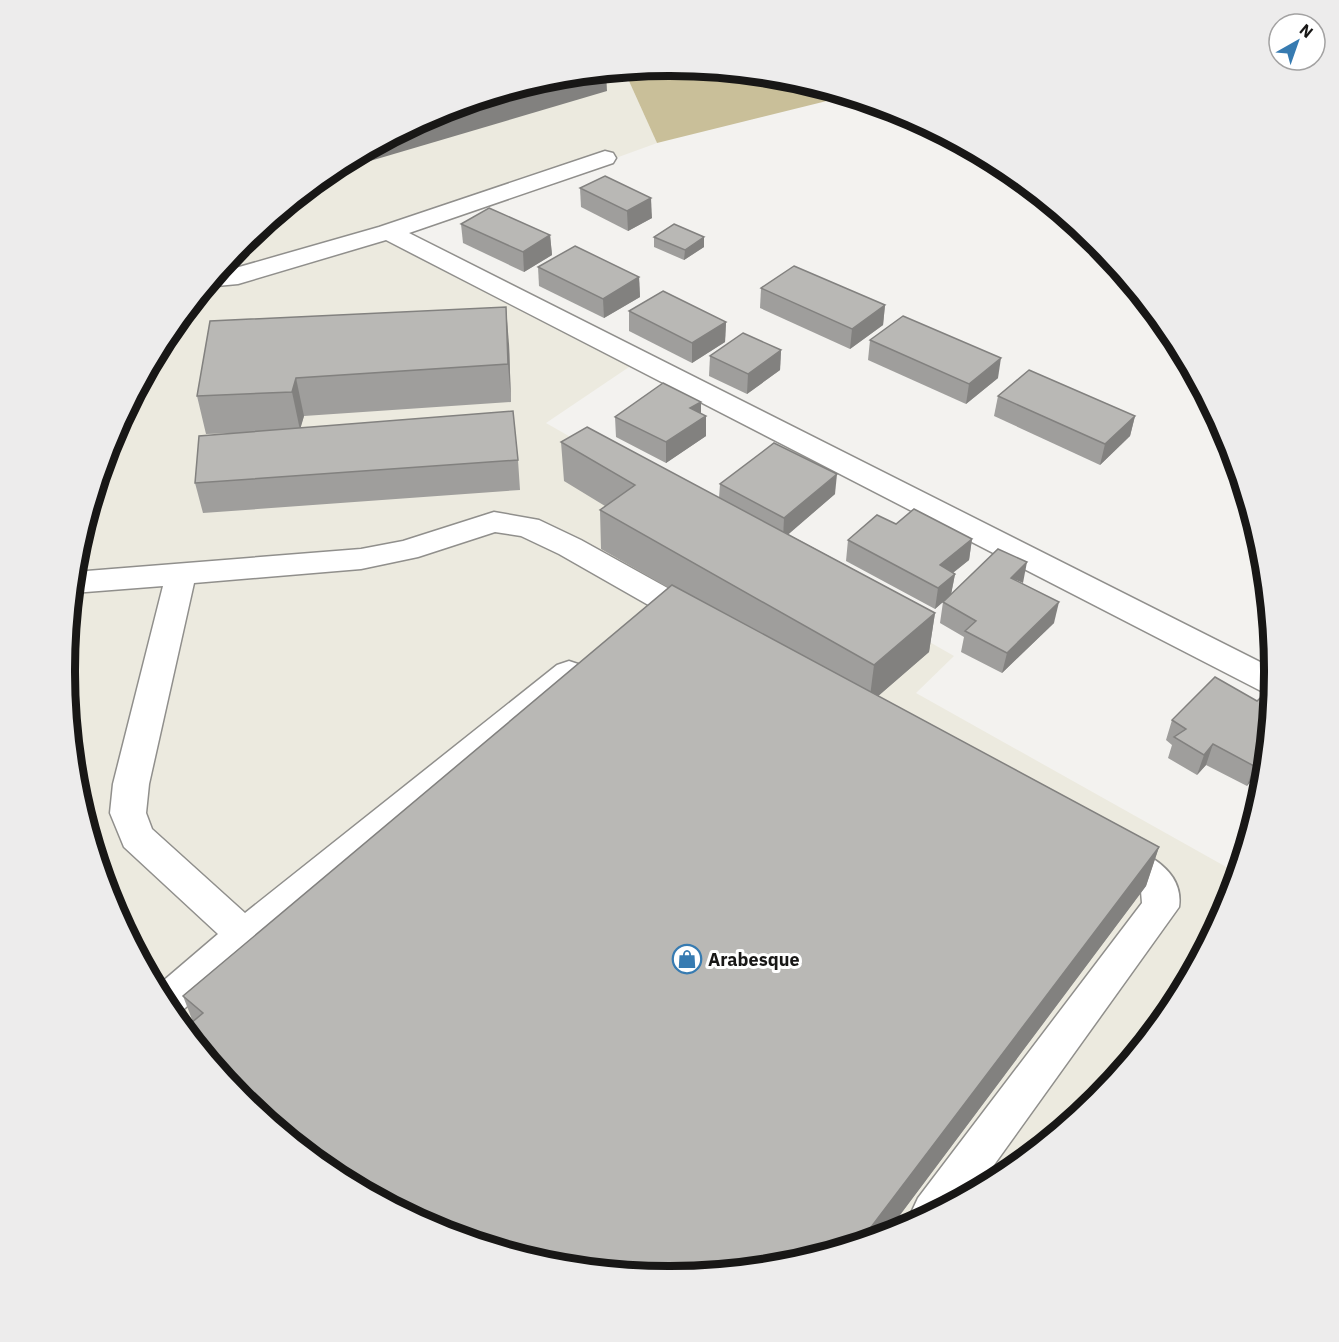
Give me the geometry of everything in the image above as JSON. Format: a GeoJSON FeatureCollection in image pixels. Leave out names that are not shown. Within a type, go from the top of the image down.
{"type":"FeatureCollection","features":[{"type":"Feature","properties":{"kind":"street"},"geometry":{"type":"LineString","coordinates":[[222,280],[388,232],[605,158]]}},
{"type":"Feature","properties":{"kind":"street"},"geometry":{"type":"LineString","coordinates":[[388,232],[1264,678]]}},
{"type":"Feature","properties":{"kind":"street"},"geometry":{"type":"LineString","coordinates":[[82,582],[361,559],[407,550],[494,522],[528,527],[570,547],[723,634]]}},
{"type":"Feature","properties":{"kind":"street"},"geometry":{"type":"LineString","coordinates":[[181,574],[131,784],[128,813],[137,837],[244,935]]}},
{"type":"Feature","properties":{"kind":"street"},"geometry":{"type":"LineString","coordinates":[[634,621],[662,598]]}},
{"type":"Feature","properties":{"kind":"street"},"geometry":{"type":"LineString","coordinates":[[172,997],[190,979],[244,935],[597,651]]}},
{"type":"Feature","properties":{"kind":"street"},"geometry":{"type":"LineString","coordinates":[[944,1198],[1160,907],[1164,895],[1160,885],[1085,840]]}},
{"type":"Feature","properties":{"kind":"shaded area"},"geometry":{"type":"Polygon","coordinates":[[[670,76],[747,82],[785,88],[832,100],[657,143],[628,78],[670,76]]]}},
{"type":"Feature","properties":{"kind":"shaded area"},"geometry":{"type":"Polygon","coordinates":[[[628,78],[657,143],[401,236],[635,363],[546,423],[954,656],[916,693],[1230,869],[1203,934],[1184,968],[1164,1001],[1116,1063],[1090,1091],[1031,1143],[967,1186],[932,1204],[861,1234],[765,1257],[266,1106],[223,1063],[198,1033],[175,1001],[136,934],[120,899],[95,825],[86,787],[76,710],[76,632],[80,593],[95,517],[107,480],[120,443],[155,374],[175,341],[223,279],[249,251],[308,199],[372,156],[410,137],[482,107],[516,97],[554,88],[628,78]]]}},
{"type":"Feature","properties":{"kind":"building"},"geometry":{"type":"Polygon","coordinates":[[[605,176],[651,198],[627,211],[580,188],[605,176]]]}},
{"type":"Feature","properties":{"kind":"building"},"geometry":{"type":"Polygon","coordinates":[[[489,208],[550,235],[523,252],[461,224],[489,208]]]}},
{"type":"Feature","properties":{"kind":"building"},"geometry":{"type":"Polygon","coordinates":[[[674,224],[704,237],[685,250],[654,237],[674,224]]]}},
{"type":"Feature","properties":{"kind":"building"},"geometry":{"type":"Polygon","coordinates":[[[575,246],[639,277],[603,299],[538,267],[575,246]]]}},
{"type":"Feature","properties":{"kind":"building"},"geometry":{"type":"Polygon","coordinates":[[[794,266],[885,305],[852,329],[761,288],[794,266]]]}},
{"type":"Feature","properties":{"kind":"building"},"geometry":{"type":"Polygon","coordinates":[[[663,291],[726,322],[692,343],[629,311],[663,291]]]}},
{"type":"Feature","properties":{"kind":"building"},"geometry":{"type":"Polygon","coordinates":[[[506,307],[508,364],[296,378],[292,392],[197,396],[210,321],[506,307]]]}},
{"type":"Feature","properties":{"kind":"building"},"geometry":{"type":"Polygon","coordinates":[[[903,316],[1001,358],[969,384],[870,340],[903,316]]]}},
{"type":"Feature","properties":{"kind":"building"},"geometry":{"type":"Polygon","coordinates":[[[743,333],[781,350],[748,374],[710,356],[743,333]]]}},
{"type":"Feature","properties":{"kind":"building"},"geometry":{"type":"Polygon","coordinates":[[[1029,370],[1135,416],[1105,444],[998,396],[1029,370]]]}},
{"type":"Feature","properties":{"kind":"building"},"geometry":{"type":"Polygon","coordinates":[[[663,383],[701,402],[690,408],[706,416],[666,442],[615,417],[663,383]]]}},
{"type":"Feature","properties":{"kind":"building"},"geometry":{"type":"Polygon","coordinates":[[[513,411],[518,460],[195,483],[199,436],[513,411]]]}},
{"type":"Feature","properties":{"kind":"building"},"geometry":{"type":"Polygon","coordinates":[[[587,427],[935,613],[874,665],[600,510],[635,485],[561,442],[587,427]]]}},
{"type":"Feature","properties":{"kind":"building"},"geometry":{"type":"Polygon","coordinates":[[[774,443],[837,474],[784,518],[720,484],[774,443]]]}},
{"type":"Feature","properties":{"kind":"building"},"geometry":{"type":"Polygon","coordinates":[[[914,509],[972,539],[940,565],[955,574],[938,588],[848,540],[877,515],[896,524],[914,509]]]}},
{"type":"Feature","properties":{"kind":"building"},"geometry":{"type":"Polygon","coordinates":[[[998,549],[1027,562],[1011,578],[1059,602],[1007,653],[965,631],[976,621],[943,602],[998,549]]]}},
{"type":"Feature","properties":{"kind":"building","name":"Arabesque"},"geometry":{"type":"Polygon","coordinates":[[[672,585],[1159,847],[868,1231],[823,1245],[747,1260],[670,1266],[592,1260],[554,1254],[478,1234],[407,1204],[339,1165],[278,1118],[249,1091],[198,1033],[191,1023],[203,1013],[183,996],[672,585]]]}},
{"type":"Feature","properties":{"kind":"building"},"geometry":{"type":"Polygon","coordinates":[[[1215,677],[1257,701],[1263,695],[1257,763],[1254,766],[1213,744],[1204,755],[1174,737],[1186,729],[1172,720],[1215,677]]]}},
{"type":"Feature","properties":{"kind":"place","name":"Arabesque"},"geometry":{"type":"Point","coordinates":[687,959]}}]}
